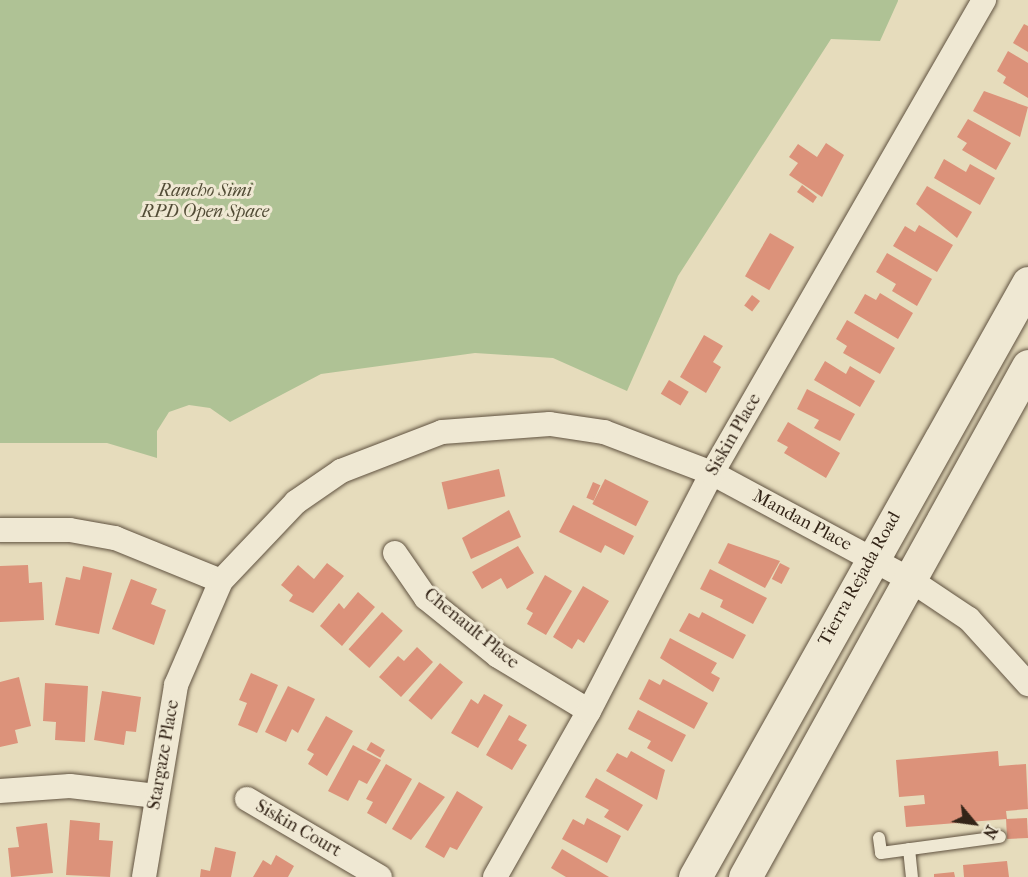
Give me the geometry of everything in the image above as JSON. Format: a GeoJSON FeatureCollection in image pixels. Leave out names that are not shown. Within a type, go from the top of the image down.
{"type":"FeatureCollection","features":[{"type":"Feature","properties":{"kind":"main road","name":"Tierra Rejada Road"},"geometry":{"type":"LineString","coordinates":[[695,877],[871,559],[1028,283]]}},
{"type":"Feature","properties":{"kind":"main road"},"geometry":{"type":"LineString","coordinates":[[745,877],[1028,366]]}},
{"type":"Feature","properties":{"kind":"street","name":"Siskin Place"},"geometry":{"type":"LineString","coordinates":[[495,877],[589,711],[712,472],[984,0]]}},
{"type":"Feature","properties":{"kind":"street","name":"Stargaze Place"},"geometry":{"type":"LineString","coordinates":[[144,877],[176,685],[221,581],[256,539],[305,496],[390,448],[442,432],[496,424],[561,426],[625,439],[712,472]]}},
{"type":"Feature","properties":{"kind":"street","name":"Mandan Place"},"geometry":{"type":"LineString","coordinates":[[712,472],[909,579],[987,634],[1028,684]]}},
{"type":"Feature","properties":{"kind":"street"},"geometry":{"type":"LineString","coordinates":[[0,530],[70,530],[115,538],[221,581]]}},
{"type":"Feature","properties":{"kind":"street","name":"Chenault Place"},"geometry":{"type":"LineString","coordinates":[[395,553],[426,598],[498,656],[589,711]]}},
{"type":"Feature","properties":{"kind":"street"},"geometry":{"type":"LineString","coordinates":[[0,791],[70,786],[156,796]]}},
{"type":"Feature","properties":{"kind":"street","name":"Siskin Court"},"geometry":{"type":"LineString","coordinates":[[247,800],[380,877]]}},
{"type":"Feature","properties":{"kind":"lane"},"geometry":{"type":"LineString","coordinates":[[879,838],[881,853],[1000,837]]}},
{"type":"Feature","properties":{"kind":"lane"},"geometry":{"type":"LineString","coordinates":[[909,849],[912,877]]}},
{"type":"Feature","properties":{"kind":"green space","name":"Rancho Simi RPD Open Space"},"geometry":{"type":"Polygon","coordinates":[[[0,0],[898,1],[880,41],[831,39],[678,276],[627,391],[553,358],[475,353],[321,374],[230,422],[210,408],[189,405],[169,412],[157,431],[157,458],[107,443],[0,443],[0,0]]]}},
{"type":"Feature","properties":{"kind":"building"},"geometry":{"type":"Polygon","coordinates":[[[1024,24],[1028,26],[1028,52],[1013,43],[1024,24]]]}},
{"type":"Feature","properties":{"kind":"building"},"geometry":{"type":"Polygon","coordinates":[[[1008,51],[1028,63],[1028,98],[1003,83],[1006,77],[997,71],[1008,51]]]}},
{"type":"Feature","properties":{"kind":"building"},"geometry":{"type":"Polygon","coordinates":[[[984,91],[1028,107],[1020,137],[973,111],[984,91]]]}},
{"type":"Feature","properties":{"kind":"building"},"geometry":{"type":"Polygon","coordinates":[[[968,119],[1011,143],[996,170],[962,150],[967,143],[957,137],[968,119]]]}},
{"type":"Feature","properties":{"kind":"building"},"geometry":{"type":"Polygon","coordinates":[[[826,143],[844,155],[822,197],[789,175],[798,163],[789,157],[798,144],[817,157],[826,143]]]}},
{"type":"Feature","properties":{"kind":"building"},"geometry":{"type":"Polygon","coordinates":[[[944,159],[966,172],[970,164],[995,178],[980,205],[934,178],[944,159]]]}},
{"type":"Feature","properties":{"kind":"building"},"geometry":{"type":"Polygon","coordinates":[[[802,185],[817,197],[813,203],[797,192],[802,185]]]}},
{"type":"Feature","properties":{"kind":"building"},"geometry":{"type":"Polygon","coordinates":[[[927,186],[972,212],[957,238],[916,204],[927,186]]]}},
{"type":"Feature","properties":{"kind":"building"},"geometry":{"type":"Polygon","coordinates":[[[919,225],[953,245],[937,272],[893,246],[905,226],[915,232],[919,225]]]}},
{"type":"Feature","properties":{"kind":"building"},"geometry":{"type":"Polygon","coordinates":[[[770,233],[794,247],[769,290],[745,276],[770,233]]]}},
{"type":"Feature","properties":{"kind":"building"},"geometry":{"type":"Polygon","coordinates":[[[887,253],[932,279],[917,306],[892,291],[896,284],[876,272],[887,253]]]}},
{"type":"Feature","properties":{"kind":"building"},"geometry":{"type":"Polygon","coordinates":[[[880,293],[913,313],[898,339],[854,313],[865,294],[876,300],[880,293]]]}},
{"type":"Feature","properties":{"kind":"building"},"geometry":{"type":"Polygon","coordinates":[[[752,295],[760,301],[752,311],[744,305],[752,295]]]}},
{"type":"Feature","properties":{"kind":"building"},"geometry":{"type":"Polygon","coordinates":[[[847,320],[895,348],[880,374],[843,353],[847,346],[836,339],[847,320]]]}},
{"type":"Feature","properties":{"kind":"building"},"geometry":{"type":"Polygon","coordinates":[[[704,335],[723,346],[713,362],[721,367],[706,393],[680,377],[704,335]]]}},
{"type":"Feature","properties":{"kind":"building"},"geometry":{"type":"Polygon","coordinates":[[[825,361],[846,374],[850,366],[875,381],[860,407],[814,380],[825,361]]]}},
{"type":"Feature","properties":{"kind":"building"},"geometry":{"type":"Polygon","coordinates":[[[669,380],[689,392],[680,406],[661,394],[669,380]]]}},
{"type":"Feature","properties":{"kind":"building"},"geometry":{"type":"Polygon","coordinates":[[[807,389],[855,414],[840,441],[814,428],[819,420],[797,409],[807,389]]]}},
{"type":"Feature","properties":{"kind":"building"},"geometry":{"type":"Polygon","coordinates":[[[788,422],[840,453],[826,478],[784,453],[788,447],[777,441],[788,422]]]}},
{"type":"Feature","properties":{"kind":"building"},"geometry":{"type":"Polygon","coordinates":[[[499,469],[505,496],[448,510],[442,482],[499,469]]]}},
{"type":"Feature","properties":{"kind":"building"},"geometry":{"type":"Polygon","coordinates":[[[605,479],[649,501],[636,526],[592,504],[605,479]]]}},
{"type":"Feature","properties":{"kind":"building"},"geometry":{"type":"Polygon","coordinates":[[[593,482],[600,485],[594,501],[586,498],[593,482]]]}},
{"type":"Feature","properties":{"kind":"building"},"geometry":{"type":"Polygon","coordinates":[[[573,505],[634,536],[624,555],[605,545],[601,553],[559,532],[573,505]]]}},
{"type":"Feature","properties":{"kind":"building"},"geometry":{"type":"Polygon","coordinates":[[[509,510],[521,537],[471,559],[462,538],[509,510]]]}},
{"type":"Feature","properties":{"kind":"building"},"geometry":{"type":"Polygon","coordinates":[[[728,543],[780,561],[765,588],[718,563],[728,543]]]}},
{"type":"Feature","properties":{"kind":"building"},"geometry":{"type":"Polygon","coordinates":[[[518,546],[534,573],[507,589],[501,578],[482,589],[472,572],[518,546]]]}},
{"type":"Feature","properties":{"kind":"building"},"geometry":{"type":"Polygon","coordinates":[[[327,563],[344,576],[313,613],[289,601],[293,595],[281,585],[298,565],[314,579],[327,563]]]}},
{"type":"Feature","properties":{"kind":"building"},"geometry":{"type":"Polygon","coordinates":[[[780,563],[790,568],[782,584],[772,579],[780,563]]]}},
{"type":"Feature","properties":{"kind":"building"},"geometry":{"type":"Polygon","coordinates":[[[28,565],[29,583],[42,582],[44,620],[0,622],[0,566],[28,565]]]}},
{"type":"Feature","properties":{"kind":"building"},"geometry":{"type":"Polygon","coordinates":[[[83,566],[112,573],[99,634],[55,625],[66,577],[80,580],[83,566]]]}},
{"type":"Feature","properties":{"kind":"building"},"geometry":{"type":"Polygon","coordinates":[[[710,569],[767,598],[753,624],[720,607],[723,600],[700,589],[710,569]]]}},
{"type":"Feature","properties":{"kind":"building"},"geometry":{"type":"Polygon","coordinates":[[[545,575],[572,591],[546,635],[527,624],[533,613],[526,609],[545,575]]]}},
{"type":"Feature","properties":{"kind":"building"},"geometry":{"type":"Polygon","coordinates":[[[131,579],[157,589],[151,604],[166,610],[154,645],[112,629],[131,579]]]}},
{"type":"Feature","properties":{"kind":"building"},"geometry":{"type":"Polygon","coordinates":[[[583,586],[609,601],[584,643],[578,639],[572,649],[553,637],[583,586]]]}},
{"type":"Feature","properties":{"kind":"building"},"geometry":{"type":"Polygon","coordinates":[[[358,592],[375,607],[342,646],[320,626],[339,603],[344,609],[358,592]]]}},
{"type":"Feature","properties":{"kind":"building"},"geometry":{"type":"Polygon","coordinates":[[[382,612],[403,631],[369,668],[349,649],[382,612]]]}},
{"type":"Feature","properties":{"kind":"building"},"geometry":{"type":"Polygon","coordinates":[[[702,612],[746,635],[733,659],[679,631],[689,613],[699,618],[702,612]]]}},
{"type":"Feature","properties":{"kind":"building"},"geometry":{"type":"Polygon","coordinates":[[[670,638],[717,663],[711,673],[720,678],[713,692],[660,658],[670,638]]]}},
{"type":"Feature","properties":{"kind":"building"},"geometry":{"type":"Polygon","coordinates":[[[417,647],[433,662],[401,697],[379,677],[398,656],[404,661],[417,647]]]}},
{"type":"Feature","properties":{"kind":"building"},"geometry":{"type":"Polygon","coordinates":[[[440,663],[463,682],[431,720],[409,701],[440,663]]]}},
{"type":"Feature","properties":{"kind":"building"},"geometry":{"type":"Polygon","coordinates":[[[251,673],[278,685],[257,733],[238,725],[247,703],[239,700],[251,673]]]}},
{"type":"Feature","properties":{"kind":"building"},"geometry":{"type":"Polygon","coordinates":[[[19,677],[31,726],[15,730],[18,743],[0,747],[0,682],[19,677]]]}},
{"type":"Feature","properties":{"kind":"building"},"geometry":{"type":"Polygon","coordinates":[[[649,679],[660,685],[663,679],[708,703],[694,729],[639,699],[649,679]]]}},
{"type":"Feature","properties":{"kind":"building"},"geometry":{"type":"Polygon","coordinates":[[[45,683],[88,686],[85,742],[55,740],[56,722],[43,721],[45,683]]]}},
{"type":"Feature","properties":{"kind":"building"},"geometry":{"type":"Polygon","coordinates":[[[288,686],[315,699],[298,733],[292,729],[286,742],[265,732],[288,686]]]}},
{"type":"Feature","properties":{"kind":"building"},"geometry":{"type":"Polygon","coordinates":[[[102,691],[141,697],[136,732],[126,731],[124,745],[94,740],[102,691]]]}},
{"type":"Feature","properties":{"kind":"building"},"geometry":{"type":"Polygon","coordinates":[[[484,694],[503,705],[478,748],[451,733],[471,699],[478,704],[484,694]]]}},
{"type":"Feature","properties":{"kind":"building"},"geometry":{"type":"Polygon","coordinates":[[[638,710],[686,735],[672,762],[647,748],[651,741],[628,729],[638,710]]]}},
{"type":"Feature","properties":{"kind":"building"},"geometry":{"type":"Polygon","coordinates":[[[509,715],[527,725],[518,740],[527,745],[512,770],[486,755],[509,715]]]}},
{"type":"Feature","properties":{"kind":"building"},"geometry":{"type":"Polygon","coordinates":[[[326,716],[353,731],[327,776],[308,764],[314,754],[307,750],[326,716]]]}},
{"type":"Feature","properties":{"kind":"building"},"geometry":{"type":"Polygon","coordinates":[[[371,742],[385,750],[380,758],[366,750],[371,742]]]}},
{"type":"Feature","properties":{"kind":"building"},"geometry":{"type":"Polygon","coordinates":[[[353,745],[381,760],[367,784],[359,780],[348,801],[328,791],[353,745]]]}},
{"type":"Feature","properties":{"kind":"building"},"geometry":{"type":"Polygon","coordinates":[[[631,751],[665,770],[657,800],[606,771],[617,753],[627,758],[631,751]]]}},
{"type":"Feature","properties":{"kind":"building"},"geometry":{"type":"Polygon","coordinates":[[[998,751],[999,766],[1026,764],[1028,809],[1006,811],[1007,819],[906,827],[904,806],[925,804],[924,795],[899,797],[896,760],[998,751]]]}},
{"type":"Feature","properties":{"kind":"building"},"geometry":{"type":"Polygon","coordinates":[[[386,764],[412,779],[386,824],[367,813],[373,802],[366,799],[386,764]]]}},
{"type":"Feature","properties":{"kind":"building"},"geometry":{"type":"Polygon","coordinates":[[[596,778],[643,805],[628,831],[604,817],[609,810],[585,797],[596,778]]]}},
{"type":"Feature","properties":{"kind":"building"},"geometry":{"type":"Polygon","coordinates":[[[419,782],[445,797],[411,840],[392,829],[419,782]]]}},
{"type":"Feature","properties":{"kind":"building"},"geometry":{"type":"Polygon","coordinates":[[[457,791],[483,807],[457,850],[450,847],[444,858],[425,847],[457,791]]]}},
{"type":"Feature","properties":{"kind":"building"},"geometry":{"type":"Polygon","coordinates":[[[587,818],[621,836],[607,863],[562,839],[573,819],[584,825],[587,818]]]}},
{"type":"Feature","properties":{"kind":"building"},"geometry":{"type":"Polygon","coordinates":[[[1027,818],[1028,838],[1007,839],[1006,819],[1027,818]]]}},
{"type":"Feature","properties":{"kind":"building"},"geometry":{"type":"Polygon","coordinates":[[[70,820],[100,823],[99,840],[113,841],[110,877],[66,875],[70,820]]]}},
{"type":"Feature","properties":{"kind":"building"},"geometry":{"type":"Polygon","coordinates":[[[47,823],[53,873],[11,877],[8,848],[19,847],[16,827],[47,823]]]}},
{"type":"Feature","properties":{"kind":"building"},"geometry":{"type":"Polygon","coordinates":[[[215,847],[236,852],[231,877],[200,877],[201,869],[210,871],[215,847]]]}},
{"type":"Feature","properties":{"kind":"building"},"geometry":{"type":"Polygon","coordinates":[[[562,849],[609,877],[566,877],[551,868],[562,849]]]}},
{"type":"Feature","properties":{"kind":"building"},"geometry":{"type":"Polygon","coordinates":[[[276,855],[294,866],[288,877],[253,877],[263,860],[271,865],[276,855]]]}},
{"type":"Feature","properties":{"kind":"building"},"geometry":{"type":"Polygon","coordinates":[[[1007,861],[1009,877],[964,877],[963,865],[1007,861]]]}},
{"type":"Feature","properties":{"kind":"building"},"geometry":{"type":"Polygon","coordinates":[[[954,872],[955,877],[934,877],[934,874],[954,872]]]}}]}
